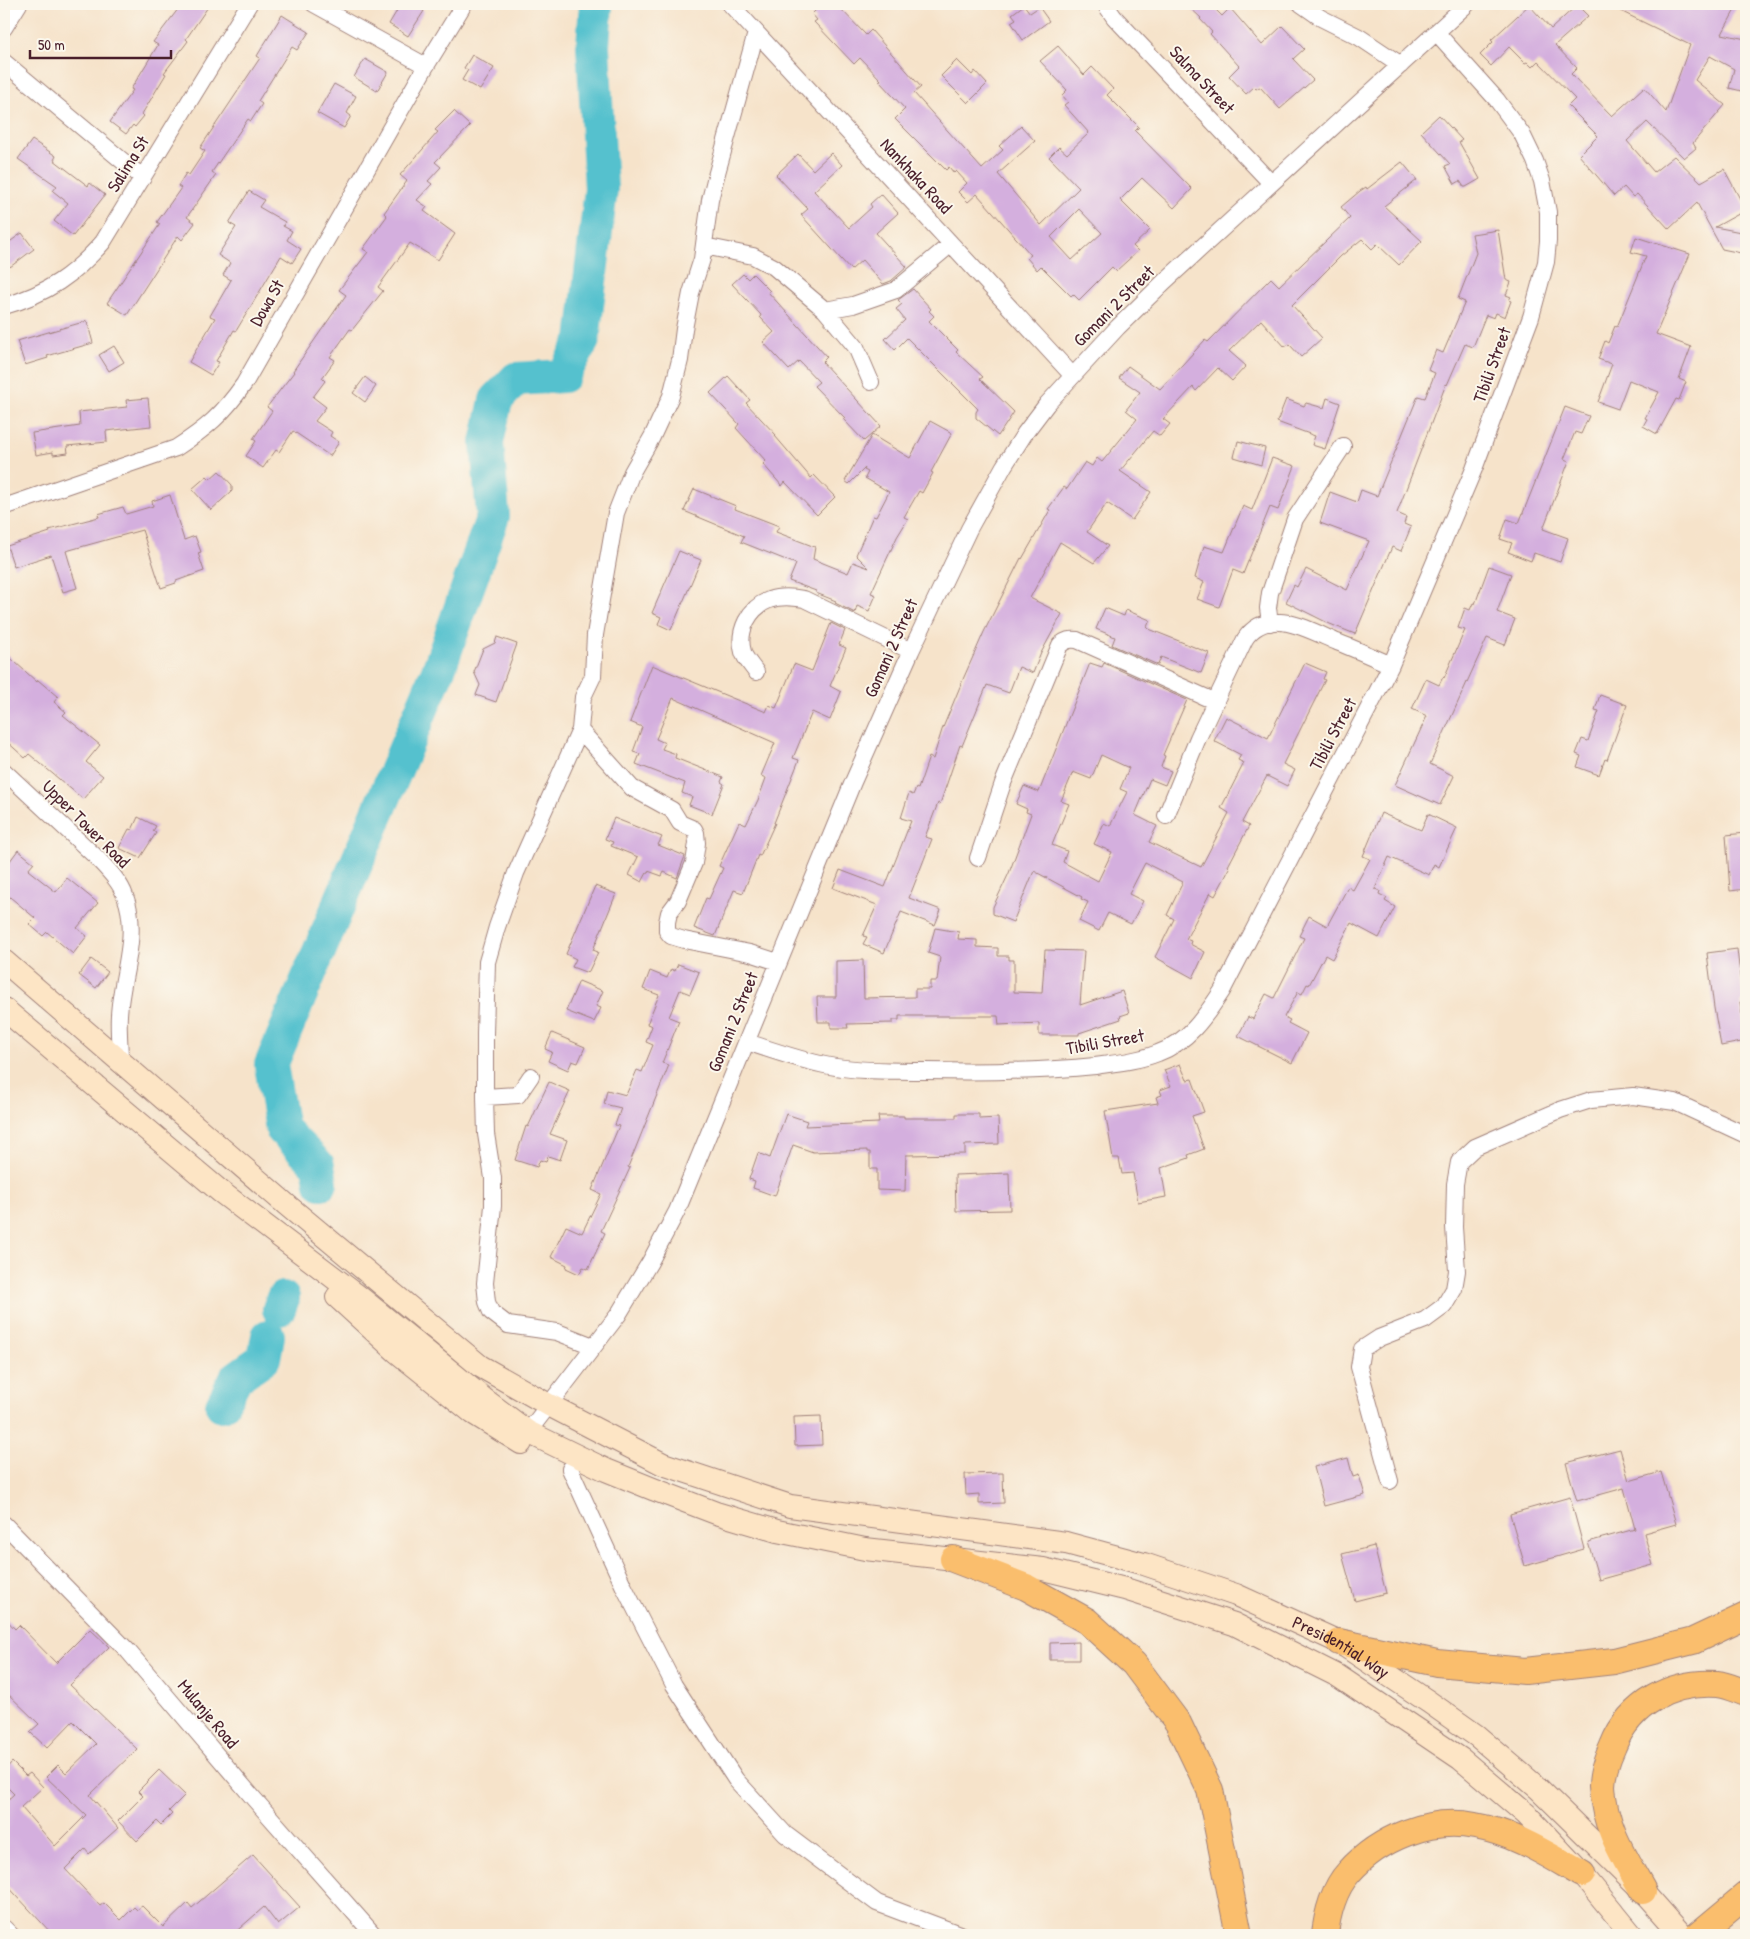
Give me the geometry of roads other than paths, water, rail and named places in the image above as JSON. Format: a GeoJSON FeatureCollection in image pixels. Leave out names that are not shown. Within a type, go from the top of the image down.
{"type":"FeatureCollection","features":[{"type":"Feature","properties":{"kind":"highway"},"geometry":{"type":"LineString","coordinates":[[953,1559],[1026,1586],[1087,1621],[1134,1664],[1178,1724],[1210,1790],[1239,1935]]}},
{"type":"Feature","properties":{"kind":"highway"},"geometry":{"type":"LineString","coordinates":[[1339,1642],[1437,1663],[1525,1670],[1614,1660],[1693,1641],[1746,1616]]}},
{"type":"Feature","properties":{"kind":"highway"},"geometry":{"type":"LineString","coordinates":[[1643,1892],[1614,1838],[1605,1810],[1602,1784],[1609,1756],[1620,1730],[1636,1711],[1666,1691],[1688,1685],[1719,1684],[1746,1693]]}},
{"type":"Feature","properties":{"kind":"highway"},"geometry":{"type":"LineString","coordinates":[[1325,1935],[1333,1899],[1348,1873],[1375,1847],[1407,1832],[1442,1824],[1475,1825],[1516,1837],[1582,1874]]}},
{"type":"Feature","properties":{"kind":"highway"},"geometry":{"type":"LineString","coordinates":[[1698,1935],[1746,1895]]}},
{"type":"Feature","properties":{"kind":"main road","name":"Presidential Way"},"geometry":{"type":"LineString","coordinates":[[4,961],[288,1206],[480,1366],[663,1464],[790,1506],[1066,1543],[1144,1564],[1236,1595],[1339,1642],[1477,1736],[1539,1789],[1643,1892],[1677,1929]]}},
{"type":"Feature","properties":{"kind":"main road"},"geometry":{"type":"LineString","coordinates":[[4,1009],[221,1192],[397,1352],[465,1407],[525,1445],[570,1469],[668,1511],[732,1530],[865,1549]]}},
{"type":"Feature","properties":{"kind":"main road"},"geometry":{"type":"LineString","coordinates":[[221,1192],[362,1300],[528,1432],[606,1470],[716,1513],[777,1531],[865,1549]]}},
{"type":"Feature","properties":{"kind":"main road","name":"Presidential Way"},"geometry":{"type":"LineString","coordinates":[[865,1549],[1042,1569],[1125,1589],[1234,1624],[1338,1676],[1461,1759],[1526,1814],[1582,1874],[1632,1935]]}},
{"type":"Feature","properties":{"kind":"street"},"geometry":{"type":"LineString","coordinates":[[4,28],[19,4]]}},
{"type":"Feature","properties":{"kind":"street","name":"Salima St"},"geometry":{"type":"LineString","coordinates":[[4,306],[47,290],[72,274],[103,242],[249,4]]}},
{"type":"Feature","properties":{"kind":"street"},"geometry":{"type":"LineString","coordinates":[[314,4],[426,66]]}},
{"type":"Feature","properties":{"kind":"street","name":"Dowa St"},"geometry":{"type":"LineString","coordinates":[[4,507],[176,448],[200,433],[218,418],[244,384],[426,66],[464,4]]}},
{"type":"Feature","properties":{"kind":"street","name":"Nankhaka Road"},"geometry":{"type":"LineString","coordinates":[[730,4],[1073,376]]}},
{"type":"Feature","properties":{"kind":"street","name":"Salma Street"},"geometry":{"type":"LineString","coordinates":[[1105,4],[1114,17],[1272,183]]}},
{"type":"Feature","properties":{"kind":"street"},"geometry":{"type":"LineString","coordinates":[[1301,4],[1321,18],[1359,37],[1401,65]]}},
{"type":"Feature","properties":{"kind":"street","name":"Gomani 2 Street"},"geometry":{"type":"LineString","coordinates":[[528,1432],[618,1315],[650,1262],[677,1211],[853,782],[911,651],[969,528],[1025,433],[1046,404],[1118,327],[1165,281],[1467,4]]}},
{"type":"Feature","properties":{"kind":"street","name":"Tibili Street"},"geometry":{"type":"LineString","coordinates":[[747,1042],[801,1060],[831,1067],[868,1070],[971,1072],[1060,1070],[1123,1062],[1158,1053],[1181,1041],[1196,1028],[1222,991],[1391,665],[1474,469],[1531,317],[1546,262],[1548,212],[1542,181],[1535,161],[1522,134],[1497,100],[1436,32]]}},
{"type":"Feature","properties":{"kind":"street"},"geometry":{"type":"LineString","coordinates":[[593,1346],[557,1332],[508,1325],[491,1312],[487,1302],[485,1283],[493,1206],[493,1178],[486,1134],[484,1034],[487,962],[497,926],[516,873],[580,730],[583,698],[593,676],[595,635],[616,513],[632,472],[652,437],[671,396],[680,360],[691,293],[704,246],[710,200],[756,33]]}},
{"type":"Feature","properties":{"kind":"street"},"geometry":{"type":"LineString","coordinates":[[4,62],[143,178]]}},
{"type":"Feature","properties":{"kind":"street"},"geometry":{"type":"LineString","coordinates":[[825,310],[853,305],[896,290],[951,244]]}},
{"type":"Feature","properties":{"kind":"street"},"geometry":{"type":"LineString","coordinates":[[704,246],[753,256],[774,267],[825,310],[856,347],[871,382]]}},
{"type":"Feature","properties":{"kind":"street"},"geometry":{"type":"LineString","coordinates":[[1270,622],[1268,608],[1270,593],[1295,520],[1342,446]]}},
{"type":"Feature","properties":{"kind":"street"},"geometry":{"type":"LineString","coordinates":[[756,672],[744,653],[741,633],[752,611],[769,600],[792,597],[804,599],[911,651]]}},
{"type":"Feature","properties":{"kind":"street"},"geometry":{"type":"LineString","coordinates":[[1166,816],[1198,738],[1250,632],[1270,622],[1297,624],[1391,665]]}},
{"type":"Feature","properties":{"kind":"street"},"geometry":{"type":"LineString","coordinates":[[978,858],[1003,783],[1060,645],[1065,641],[1077,640],[1216,702]]}},
{"type":"Feature","properties":{"kind":"street"},"geometry":{"type":"LineString","coordinates":[[580,730],[632,788],[672,810],[680,823],[694,829],[697,843],[694,863],[687,883],[678,901],[669,913],[667,931],[671,936],[750,953],[778,962]]}},
{"type":"Feature","properties":{"kind":"street","name":"Upper Tower Road"},"geometry":{"type":"LineString","coordinates":[[4,771],[95,856],[125,894],[129,908],[131,928],[129,956],[119,1015],[120,1061]]}},
{"type":"Feature","properties":{"kind":"street"},"geometry":{"type":"LineString","coordinates":[[485,1097],[518,1095],[531,1076]]}},
{"type":"Feature","properties":{"kind":"street"},"geometry":{"type":"LineString","coordinates":[[1390,1481],[1359,1367],[1362,1349],[1379,1338],[1424,1320],[1444,1306],[1454,1289],[1457,1271],[1454,1227],[1455,1184],[1459,1162],[1475,1146],[1560,1110],[1591,1100],[1633,1096],[1675,1102],[1746,1135]]}},
{"type":"Feature","properties":{"kind":"street"},"geometry":{"type":"LineString","coordinates":[[570,1469],[624,1587],[674,1685],[736,1780],[785,1834],[877,1903],[962,1935]]}},
{"type":"Feature","properties":{"kind":"street","name":"Mulanje Road"},"geometry":{"type":"LineString","coordinates":[[4,1524],[128,1651],[255,1800],[374,1935]]}},
{"type":"Feature","properties":{"kind":"street"},"geometry":{"type":"LineString","coordinates":[[4,1928],[11,1935]]}},
{"type":"Feature","properties":{"kind":"waterway"},"geometry":{"type":"LineString","coordinates":[[321,1183],[318,1165],[282,1129],[271,1065],[440,666],[493,516],[487,443],[496,400],[516,379],[563,376],[583,340],[601,189],[593,46],[596,4]]}},
{"type":"Feature","properties":{"kind":"waterway"},"geometry":{"type":"LineString","coordinates":[[279,1309],[283,1298]]}},
{"type":"Feature","properties":{"kind":"waterway"},"geometry":{"type":"LineString","coordinates":[[222,1405],[236,1378],[264,1358],[268,1336]]}}]}
